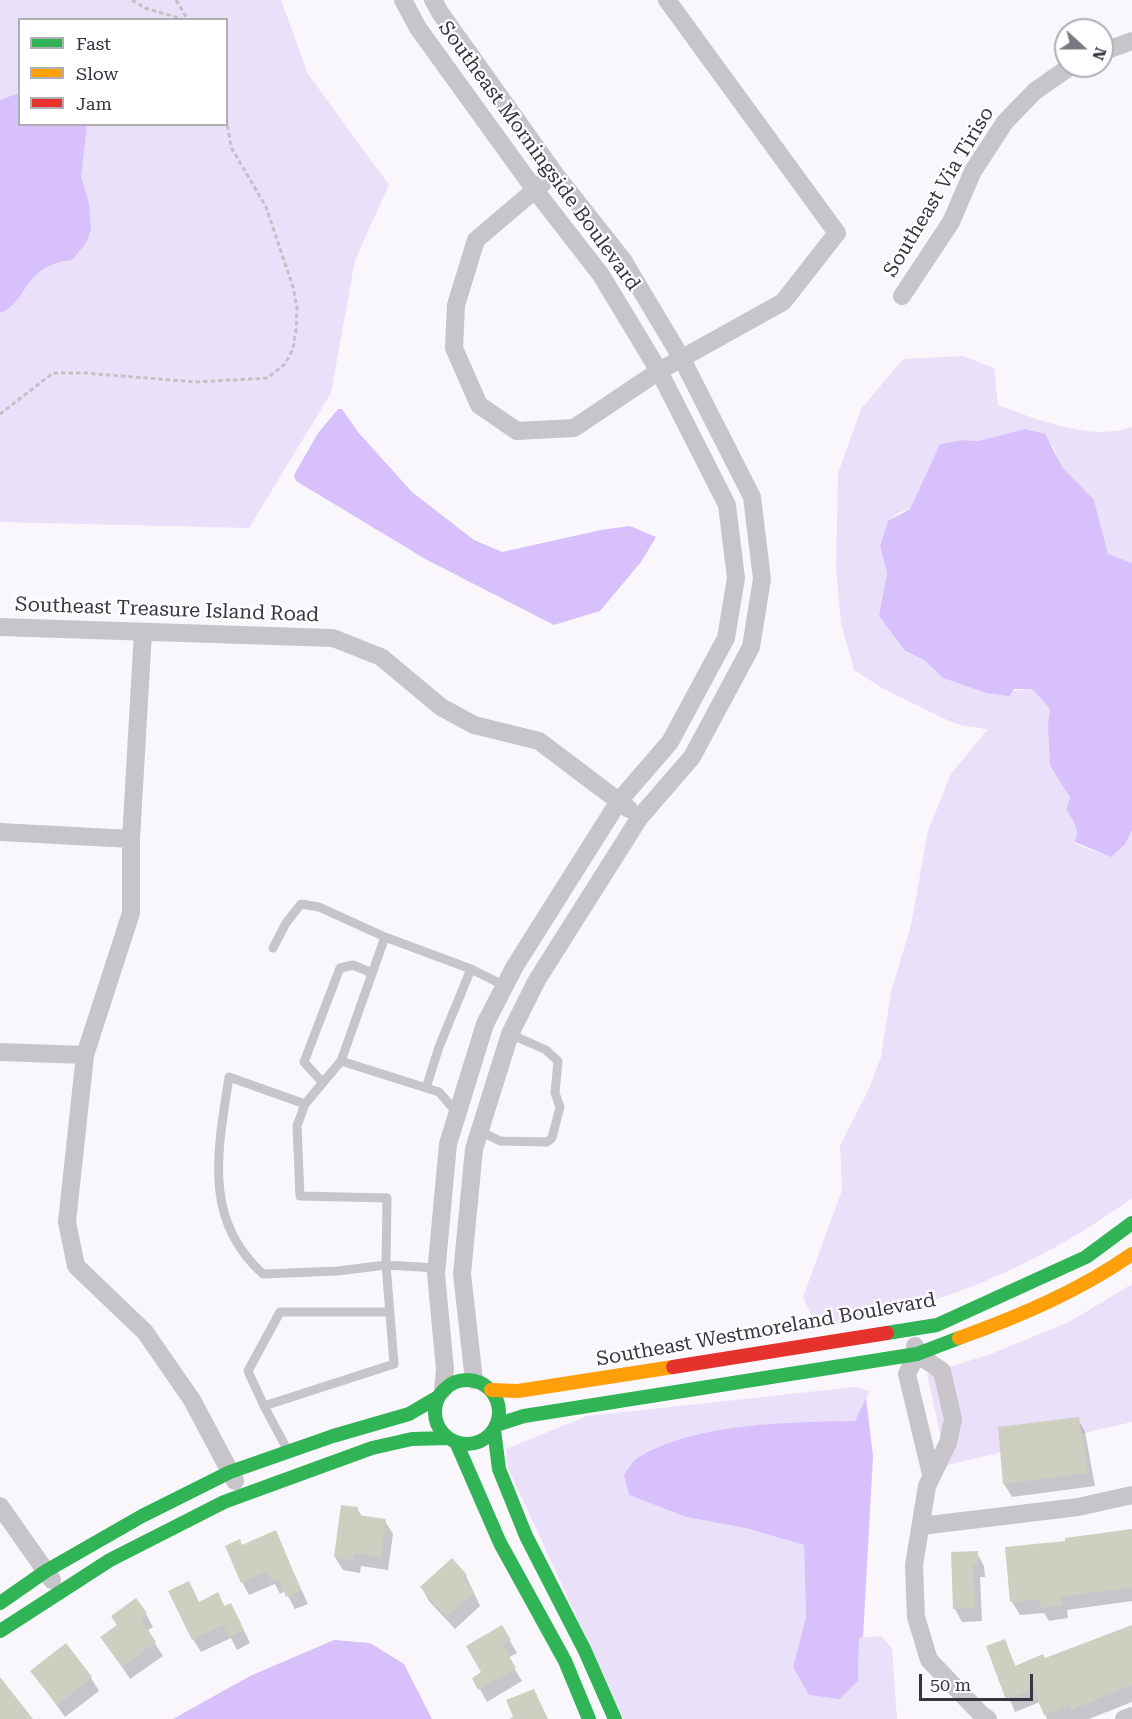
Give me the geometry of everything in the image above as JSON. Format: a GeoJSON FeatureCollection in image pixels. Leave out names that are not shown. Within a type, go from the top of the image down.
{"type":"FeatureCollection","features":[{"type":"Feature","properties":{"kind":"street","name":"Southeast Morningside Boulevard"},"geometry":{"type":"LineString","coordinates":[[403,0],[418,28],[535,190],[601,275],[659,371],[727,505],[736,578],[726,638],[670,742],[619,801],[505,986],[485,1024],[448,1144],[437,1268],[445,1369],[440,1394]]}},
{"type":"Feature","properties":{"kind":"street"},"geometry":{"type":"LineString","coordinates":[[555,174],[476,240],[456,305],[454,348],[479,405],[517,431],[574,428],[659,371],[783,303],[837,233],[667,0]]}},
{"type":"Feature","properties":{"kind":"street","name":"Southeast Morningside Boulevard"},"geometry":{"type":"LineString","coordinates":[[437,7],[555,174],[623,260],[682,359],[752,497],[762,579],[751,647],[692,757],[640,817],[528,999],[510,1034],[474,1149],[463,1268],[474,1380]]}},
{"type":"Feature","properties":{"kind":"street"},"geometry":{"type":"LineString","coordinates":[[418,28],[437,7]]}},
{"type":"Feature","properties":{"kind":"street"},"geometry":{"type":"LineString","coordinates":[[1114,48],[1132,41]]}},
{"type":"Feature","properties":{"kind":"street","name":"Southeast Via Tiriso"},"geometry":{"type":"LineString","coordinates":[[902,296],[951,222],[973,171],[1005,122],[1035,91],[1054,78]]}},
{"type":"Feature","properties":{"kind":"street","name":"Southeast Treasure Island Road"},"geometry":{"type":"LineString","coordinates":[[0,627],[333,638],[381,657],[441,707],[474,726],[539,741],[640,817]]}},
{"type":"Feature","properties":{"kind":"street"},"geometry":{"type":"LineString","coordinates":[[143,632],[131,839],[131,913],[85,1055],[67,1222],[76,1266],[145,1332],[192,1400],[241,1493]]}},
{"type":"Feature","properties":{"kind":"street"},"geometry":{"type":"LineString","coordinates":[[726,638],[751,647]]}},
{"type":"Feature","properties":{"kind":"street"},"geometry":{"type":"LineString","coordinates":[[0,832],[131,839]]}},
{"type":"Feature","properties":{"kind":"street"},"geometry":{"type":"LineString","coordinates":[[505,986],[528,999]]}},
{"type":"Feature","properties":{"kind":"street"},"geometry":{"type":"LineString","coordinates":[[0,1052],[85,1055]]}},
{"type":"Feature","properties":{"kind":"street"},"geometry":{"type":"LineString","coordinates":[[458,1114],[480,1131]]}},
{"type":"Feature","properties":{"kind":"street","name":"Southeast Westmoreland Boulevard"},"geometry":{"type":"LineString","coordinates":[[491,1390],[518,1391],[937,1325],[1086,1257],[1132,1223]]}},
{"type":"Feature","properties":{"kind":"street"},"geometry":{"type":"LineString","coordinates":[[0,1631],[59,1589],[157,1533],[241,1493],[347,1456],[411,1439],[479,1442],[495,1428],[524,1416],[917,1354],[1017,1317],[1105,1273],[1132,1254]]}},
{"type":"Feature","properties":{"kind":"street"},"geometry":{"type":"LineString","coordinates":[[437,1268],[463,1268]]}},
{"type":"Feature","properties":{"kind":"street"},"geometry":{"type":"LineString","coordinates":[[911,1330],[917,1354],[907,1374],[932,1474]]}},
{"type":"Feature","properties":{"kind":"street"},"geometry":{"type":"LineString","coordinates":[[917,1354],[942,1371],[953,1419],[948,1443],[932,1474],[921,1526],[915,1565],[916,1617],[929,1660],[988,1719]]}},
{"type":"Feature","properties":{"kind":"street"},"geometry":{"type":"LineString","coordinates":[[0,1603],[46,1571],[142,1516],[230,1472],[288,1451],[409,1414],[456,1381],[474,1380],[491,1390],[498,1402],[495,1428],[499,1469],[526,1536],[585,1651],[615,1719]]}},
{"type":"Feature","properties":{"kind":"street"},"geometry":{"type":"LineString","coordinates":[[440,1394],[436,1420],[452,1440],[500,1543],[565,1661],[589,1719]]}},
{"type":"Feature","properties":{"kind":"street"},"geometry":{"type":"LineString","coordinates":[[921,1526],[1078,1508],[1132,1495]]}},
{"type":"Feature","properties":{"kind":"street"},"geometry":{"type":"LineString","coordinates":[[0,1506],[59,1589]]}},
{"type":"Feature","properties":{"kind":"street"},"geometry":{"type":"LineString","coordinates":[[565,1661],[585,1651]]}},
{"type":"Feature","properties":{"kind":"street"},"geometry":{"type":"LineString","coordinates":[[1124,1719],[1132,1716]]}},
{"type":"Feature","properties":{"kind":"lane"},"geometry":{"type":"LineString","coordinates":[[273,948],[301,904],[319,907],[385,937],[471,969],[505,986]]}},
{"type":"Feature","properties":{"kind":"lane"},"geometry":{"type":"LineString","coordinates":[[264,1406],[394,1364],[386,1265],[387,1198],[300,1196],[297,1126],[305,1104],[341,1061],[385,937]]}},
{"type":"Feature","properties":{"kind":"lane"},"geometry":{"type":"LineString","coordinates":[[323,1083],[304,1062],[340,969],[353,965],[372,973]]}},
{"type":"Feature","properties":{"kind":"lane"},"geometry":{"type":"LineString","coordinates":[[426,1088],[439,1047],[471,969]]}},
{"type":"Feature","properties":{"kind":"lane"},"geometry":{"type":"LineString","coordinates":[[480,1131],[500,1141],[547,1142],[552,1138],[560,1107],[555,1093],[558,1061],[546,1050],[510,1034]]}},
{"type":"Feature","properties":{"kind":"lane"},"geometry":{"type":"LineString","coordinates":[[341,1061],[439,1092],[458,1114]]}},
{"type":"Feature","properties":{"kind":"lane"},"geometry":{"type":"LineString","coordinates":[[305,1104],[230,1077],[218,1150],[221,1199],[228,1231],[245,1258],[263,1274],[338,1271],[386,1265],[437,1268]]}},
{"type":"Feature","properties":{"kind":"lane"},"geometry":{"type":"LineString","coordinates":[[288,1451],[248,1371],[280,1312],[389,1312]]}},
{"type":"Feature","properties":{"kind":"path"},"geometry":{"type":"LineString","coordinates":[[132,0],[146,8],[179,18]]}},
{"type":"Feature","properties":{"kind":"path"},"geometry":{"type":"LineString","coordinates":[[176,0],[185,18]]}},
{"type":"Feature","properties":{"kind":"path"},"geometry":{"type":"LineString","coordinates":[[0,414],[53,374],[196,382],[267,378],[285,364],[293,349],[297,330],[294,287],[266,207],[231,147],[228,126]]}},
{"type":"Feature","properties":{"kind":"shaded area"},"geometry":{"type":"Polygon","coordinates":[[[0,0],[281,0],[308,74],[389,185],[355,260],[331,393],[249,528],[0,522],[0,0]]]}},
{"type":"Feature","properties":{"kind":"shaded area"},"geometry":{"type":"Polygon","coordinates":[[[18,93],[18,126],[87,126],[81,177],[89,203],[91,229],[86,243],[72,260],[56,263],[44,269],[35,276],[9,308],[0,313],[0,100],[18,93]]]}},
{"type":"Feature","properties":{"kind":"shaded area"},"geometry":{"type":"Polygon","coordinates":[[[963,356],[994,368],[998,405],[1046,422],[1082,430],[1117,431],[1132,427],[1132,563],[1108,554],[1094,500],[1063,468],[1053,446],[1025,429],[978,441],[963,440],[940,444],[910,509],[900,512],[888,521],[880,546],[887,573],[879,616],[903,650],[924,660],[943,678],[986,693],[1032,689],[1050,709],[1051,744],[1056,767],[1070,799],[1066,810],[1076,829],[1075,843],[1087,849],[1108,853],[1120,848],[1132,830],[1132,1198],[1060,1244],[984,1282],[904,1309],[821,1326],[815,1323],[803,1297],[842,1190],[840,1145],[867,1093],[881,1057],[891,992],[911,925],[928,831],[951,774],[988,729],[960,725],[947,720],[882,688],[854,670],[841,623],[836,569],[838,473],[861,409],[903,359],[963,356]]]}},
{"type":"Feature","properties":{"kind":"shaded area"},"geometry":{"type":"Polygon","coordinates":[[[338,409],[342,409],[358,432],[412,492],[474,540],[502,552],[601,530],[630,526],[656,537],[641,562],[600,611],[554,625],[427,560],[296,481],[294,475],[318,433],[338,409]]]}},
{"type":"Feature","properties":{"kind":"shaded area"},"geometry":{"type":"Polygon","coordinates":[[[1025,429],[1045,434],[1063,468],[1094,500],[1108,554],[1132,563],[1132,830],[1125,844],[1111,857],[1075,842],[1076,829],[1066,810],[1070,798],[1050,765],[1048,726],[1050,709],[1032,689],[1014,689],[1009,696],[986,693],[943,678],[924,660],[904,650],[879,616],[887,573],[880,546],[888,521],[910,509],[940,444],[963,440],[978,441],[1025,429]]]}},
{"type":"Feature","properties":{"kind":"shaded area"},"geometry":{"type":"Polygon","coordinates":[[[1132,1284],[1132,1422],[947,1465],[927,1374],[991,1354],[1069,1322],[1132,1284]]]}},
{"type":"Feature","properties":{"kind":"shaded area"},"geometry":{"type":"Polygon","coordinates":[[[855,1387],[870,1391],[855,1421],[629,1495],[686,1517],[744,1528],[804,1545],[806,1617],[793,1667],[809,1695],[858,1681],[859,1638],[881,1636],[892,1648],[897,1719],[624,1719],[508,1468],[506,1449],[587,1416],[855,1387]]]}},
{"type":"Feature","properties":{"kind":"shaded area"},"geometry":{"type":"Polygon","coordinates":[[[866,1398],[873,1456],[863,1637],[859,1638],[858,1681],[840,1699],[809,1695],[793,1667],[806,1617],[804,1545],[745,1528],[686,1517],[629,1495],[624,1475],[639,1457],[687,1437],[773,1424],[855,1421],[866,1398]]]}},
{"type":"Feature","properties":{"kind":"shaded area"},"geometry":{"type":"Polygon","coordinates":[[[334,1640],[370,1643],[404,1664],[432,1719],[173,1719],[250,1676],[334,1640]]]}},
{"type":"Feature","properties":{"kind":"building"},"geometry":{"type":"Polygon","coordinates":[[[1079,1417],[1088,1473],[1003,1484],[998,1427],[1079,1417]]]}},
{"type":"Feature","properties":{"kind":"building"},"geometry":{"type":"Polygon","coordinates":[[[341,1505],[358,1507],[357,1515],[386,1519],[381,1557],[354,1553],[353,1560],[334,1557],[341,1505]]]}},
{"type":"Feature","properties":{"kind":"building"},"geometry":{"type":"Polygon","coordinates":[[[1132,1529],[1132,1587],[1061,1597],[1062,1605],[1040,1608],[1039,1599],[1010,1602],[1005,1547],[1065,1541],[1065,1538],[1132,1529]]]}},
{"type":"Feature","properties":{"kind":"building"},"geometry":{"type":"Polygon","coordinates":[[[276,1530],[301,1590],[286,1597],[278,1578],[272,1581],[267,1571],[241,1583],[225,1546],[240,1539],[242,1545],[276,1530]]]}},
{"type":"Feature","properties":{"kind":"building"},"geometry":{"type":"Polygon","coordinates":[[[978,1551],[978,1564],[973,1565],[975,1608],[953,1609],[951,1552],[978,1551]]]}},
{"type":"Feature","properties":{"kind":"building"},"geometry":{"type":"Polygon","coordinates":[[[452,1558],[467,1575],[462,1579],[474,1592],[447,1617],[420,1587],[452,1558]]]}},
{"type":"Feature","properties":{"kind":"building"},"geometry":{"type":"Polygon","coordinates":[[[189,1581],[199,1602],[218,1592],[224,1606],[231,1603],[244,1630],[229,1637],[223,1625],[192,1640],[168,1591],[189,1581]]]}},
{"type":"Feature","properties":{"kind":"building"},"geometry":{"type":"Polygon","coordinates":[[[136,1598],[147,1613],[140,1618],[156,1642],[122,1667],[100,1637],[117,1625],[111,1616],[136,1598]]]}},
{"type":"Feature","properties":{"kind":"building"},"geometry":{"type":"Polygon","coordinates":[[[502,1625],[511,1640],[502,1644],[516,1668],[478,1690],[472,1678],[481,1672],[466,1646],[502,1625]]]}},
{"type":"Feature","properties":{"kind":"building"},"geometry":{"type":"Polygon","coordinates":[[[1132,1625],[1132,1685],[1071,1710],[1070,1705],[1044,1715],[1033,1689],[1006,1700],[986,1646],[1005,1639],[1015,1666],[1043,1654],[1045,1658],[1132,1625]]]}},
{"type":"Feature","properties":{"kind":"building"},"geometry":{"type":"Polygon","coordinates":[[[66,1643],[92,1677],[57,1705],[30,1671],[66,1643]]]}},
{"type":"Feature","properties":{"kind":"building"},"geometry":{"type":"Polygon","coordinates":[[[0,1677],[33,1719],[0,1719],[0,1677]]]}},
{"type":"Feature","properties":{"kind":"building"},"geometry":{"type":"Polygon","coordinates":[[[534,1689],[547,1719],[514,1719],[506,1700],[534,1689]]]}},
{"type":"Feature","properties":{"kind":"traffic: fast"},"geometry":{"type":"LineString","coordinates":[[887,1333],[937,1325],[1086,1257],[1132,1223]]}},
{"type":"Feature","properties":{"kind":"traffic: fast"},"geometry":{"type":"LineString","coordinates":[[496,1425],[524,1416],[917,1354],[959,1338]]}},
{"type":"Feature","properties":{"kind":"traffic: fast"},"geometry":{"type":"LineString","coordinates":[[461,1380],[473,1380],[490,1389],[497,1400],[499,1412],[497,1424],[490,1435],[473,1444],[461,1444],[449,1439],[440,1430],[435,1418],[435,1406],[440,1394],[449,1385],[461,1380]]}},
{"type":"Feature","properties":{"kind":"traffic: fast"},"geometry":{"type":"LineString","coordinates":[[0,1603],[46,1571],[142,1516],[230,1472],[333,1436],[409,1414],[438,1397]]}},
{"type":"Feature","properties":{"kind":"traffic: fast"},"geometry":{"type":"LineString","coordinates":[[494,1430],[499,1469],[526,1536],[585,1651],[615,1719]]}},
{"type":"Feature","properties":{"kind":"traffic: fast"},"geometry":{"type":"LineString","coordinates":[[0,1631],[110,1560],[224,1502],[372,1448],[412,1439],[448,1438]]}},
{"type":"Feature","properties":{"kind":"traffic: fast"},"geometry":{"type":"LineString","coordinates":[[456,1442],[500,1543],[565,1661],[589,1719]]}},
{"type":"Feature","properties":{"kind":"traffic: slow"},"geometry":{"type":"LineString","coordinates":[[959,1338],[1049,1302],[1091,1280],[1132,1254]]}},
{"type":"Feature","properties":{"kind":"traffic: slow"},"geometry":{"type":"LineString","coordinates":[[491,1390],[518,1391],[673,1367]]}},
{"type":"Feature","properties":{"kind":"traffic: jam"},"geometry":{"type":"LineString","coordinates":[[673,1367],[887,1333]]}}]}
